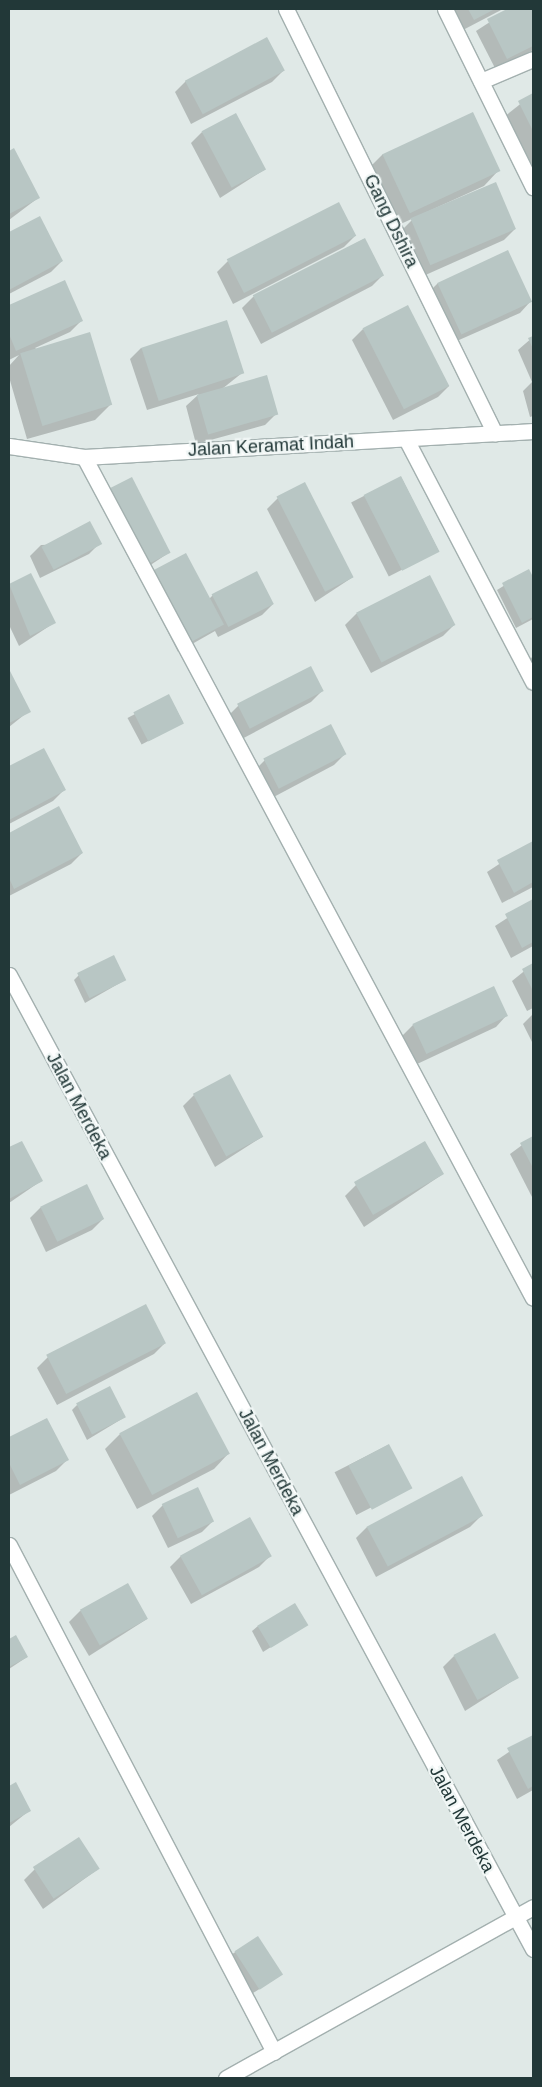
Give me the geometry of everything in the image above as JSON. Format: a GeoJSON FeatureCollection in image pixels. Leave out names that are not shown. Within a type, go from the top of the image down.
{"type":"FeatureCollection","features":[{"type":"Feature","properties":{"kind":"street","name":"Gang Dshira"},"geometry":{"type":"LineString","coordinates":[[286,9],[495,433]]}},
{"type":"Feature","properties":{"kind":"street"},"geometry":{"type":"LineString","coordinates":[[445,9],[533,187]]}},
{"type":"Feature","properties":{"kind":"street"},"geometry":{"type":"LineString","coordinates":[[481,81],[533,59]]}},
{"type":"Feature","properties":{"kind":"street","name":"Jalan Keramat Indah"},"geometry":{"type":"LineString","coordinates":[[10,443],[84,457],[533,431]]}},
{"type":"Feature","properties":{"kind":"street"},"geometry":{"type":"LineString","coordinates":[[406,439],[533,682]]}},
{"type":"Feature","properties":{"kind":"street"},"geometry":{"type":"LineString","coordinates":[[84,457],[533,1298]]}},
{"type":"Feature","properties":{"kind":"street","name":"Jalan Merdeka"},"geometry":{"type":"LineString","coordinates":[[9,975],[533,1949]]}},
{"type":"Feature","properties":{"kind":"street"},"geometry":{"type":"LineString","coordinates":[[9,1546],[274,2052]]}},
{"type":"Feature","properties":{"kind":"street"},"geometry":{"type":"LineString","coordinates":[[226,2078],[533,1907]]}},
{"type":"Feature","properties":{"kind":"building"},"geometry":{"type":"Polygon","coordinates":[[[468,9],[495,9],[474,20],[468,9]]]}},
{"type":"Feature","properties":{"kind":"building"},"geometry":{"type":"Polygon","coordinates":[[[507,9],[533,9],[533,46],[507,59],[487,19],[507,9]]]}},
{"type":"Feature","properties":{"kind":"building"},"geometry":{"type":"Polygon","coordinates":[[[267,37],[285,71],[203,114],[185,81],[267,37]]]}},
{"type":"Feature","properties":{"kind":"building"},"geometry":{"type":"Polygon","coordinates":[[[533,93],[533,131],[518,101],[533,93]]]}},
{"type":"Feature","properties":{"kind":"building"},"geometry":{"type":"Polygon","coordinates":[[[473,112],[500,171],[410,213],[382,154],[473,112]]]}},
{"type":"Feature","properties":{"kind":"building"},"geometry":{"type":"Polygon","coordinates":[[[236,113],[266,170],[232,188],[202,131],[236,113]]]}},
{"type":"Feature","properties":{"kind":"building"},"geometry":{"type":"Polygon","coordinates":[[[14,148],[40,198],[9,214],[9,151],[14,148]]]}},
{"type":"Feature","properties":{"kind":"building"},"geometry":{"type":"Polygon","coordinates":[[[496,182],[516,229],[430,265],[410,218],[496,182]]]}},
{"type":"Feature","properties":{"kind":"building"},"geometry":{"type":"Polygon","coordinates":[[[339,202],[356,236],[244,293],[227,259],[339,202]]]}},
{"type":"Feature","properties":{"kind":"building"},"geometry":{"type":"Polygon","coordinates":[[[40,216],[63,261],[9,290],[9,232],[40,216]]]}},
{"type":"Feature","properties":{"kind":"building"},"geometry":{"type":"Polygon","coordinates":[[[365,238],[384,275],[272,333],[253,295],[365,238]]]}},
{"type":"Feature","properties":{"kind":"building"},"geometry":{"type":"Polygon","coordinates":[[[508,250],[532,302],[461,335],[437,283],[508,250]]]}},
{"type":"Feature","properties":{"kind":"building"},"geometry":{"type":"Polygon","coordinates":[[[65,280],[83,321],[16,351],[9,334],[9,305],[65,280]]]}},
{"type":"Feature","properties":{"kind":"building"},"geometry":{"type":"Polygon","coordinates":[[[408,305],[449,386],[404,409],[363,328],[408,305]]]}},
{"type":"Feature","properties":{"kind":"building"},"geometry":{"type":"Polygon","coordinates":[[[227,320],[244,373],[159,401],[141,348],[227,320]]]}},
{"type":"Feature","properties":{"kind":"building"},"geometry":{"type":"Polygon","coordinates":[[[90,332],[112,405],[42,426],[20,353],[90,332]]]}},
{"type":"Feature","properties":{"kind":"building"},"geometry":{"type":"Polygon","coordinates":[[[533,336],[533,349],[528,338],[533,336]]]}},
{"type":"Feature","properties":{"kind":"building"},"geometry":{"type":"Polygon","coordinates":[[[267,375],[278,414],[208,435],[197,395],[267,375]]]}},
{"type":"Feature","properties":{"kind":"building"},"geometry":{"type":"Polygon","coordinates":[[[401,476],[440,552],[402,571],[364,495],[401,476]]]}},
{"type":"Feature","properties":{"kind":"building"},"geometry":{"type":"Polygon","coordinates":[[[132,477],[171,553],[147,565],[109,489],[132,477]]]}},
{"type":"Feature","properties":{"kind":"building"},"geometry":{"type":"Polygon","coordinates":[[[305,482],[354,577],[325,592],[276,497],[305,482]]]}},
{"type":"Feature","properties":{"kind":"building"},"geometry":{"type":"Polygon","coordinates":[[[90,521],[102,544],[54,570],[41,547],[90,521]]]}},
{"type":"Feature","properties":{"kind":"building"},"geometry":{"type":"Polygon","coordinates":[[[186,553],[224,625],[190,642],[152,571],[186,553]]]}},
{"type":"Feature","properties":{"kind":"building"},"geometry":{"type":"Polygon","coordinates":[[[529,569],[533,577],[533,617],[522,623],[502,583],[529,569]]]}},
{"type":"Feature","properties":{"kind":"building"},"geometry":{"type":"Polygon","coordinates":[[[257,571],[274,604],[228,627],[212,594],[257,571]]]}},
{"type":"Feature","properties":{"kind":"building"},"geometry":{"type":"Polygon","coordinates":[[[31,573],[56,623],[30,636],[9,584],[31,573]]]}},
{"type":"Feature","properties":{"kind":"building"},"geometry":{"type":"Polygon","coordinates":[[[430,575],[455,625],[381,663],[356,613],[430,575]]]}},
{"type":"Feature","properties":{"kind":"building"},"geometry":{"type":"Polygon","coordinates":[[[311,666],[324,691],[250,729],[237,704],[311,666]]]}},
{"type":"Feature","properties":{"kind":"building"},"geometry":{"type":"Polygon","coordinates":[[[9,669],[31,712],[9,723],[9,669]]]}},
{"type":"Feature","properties":{"kind":"building"},"geometry":{"type":"Polygon","coordinates":[[[169,694],[184,723],[148,742],[133,712],[169,694]]]}},
{"type":"Feature","properties":{"kind":"building"},"geometry":{"type":"Polygon","coordinates":[[[331,724],[346,754],[279,789],[263,759],[331,724]]]}},
{"type":"Feature","properties":{"kind":"building"},"geometry":{"type":"Polygon","coordinates":[[[44,748],[66,790],[9,820],[9,766],[44,748]]]}},
{"type":"Feature","properties":{"kind":"building"},"geometry":{"type":"Polygon","coordinates":[[[59,806],[83,853],[14,889],[9,878],[9,833],[59,806]]]}},
{"type":"Feature","properties":{"kind":"building"},"geometry":{"type":"Polygon","coordinates":[[[533,841],[533,882],[514,893],[497,860],[533,841]]]}},
{"type":"Feature","properties":{"kind":"building"},"geometry":{"type":"Polygon","coordinates":[[[533,899],[533,942],[522,948],[505,914],[533,899]]]}},
{"type":"Feature","properties":{"kind":"building"},"geometry":{"type":"Polygon","coordinates":[[[114,955],[126,980],[89,998],[77,973],[114,955]]]}},
{"type":"Feature","properties":{"kind":"building"},"geometry":{"type":"Polygon","coordinates":[[[533,963],[533,991],[522,969],[533,963]]]}},
{"type":"Feature","properties":{"kind":"building"},"geometry":{"type":"Polygon","coordinates":[[[494,986],[508,1016],[426,1054],[412,1024],[494,986]]]}},
{"type":"Feature","properties":{"kind":"building"},"geometry":{"type":"Polygon","coordinates":[[[230,1074],[263,1137],[226,1156],[193,1094],[230,1074]]]}},
{"type":"Feature","properties":{"kind":"building"},"geometry":{"type":"Polygon","coordinates":[[[533,1136],[533,1168],[520,1143],[533,1136]]]}},
{"type":"Feature","properties":{"kind":"building"},"geometry":{"type":"Polygon","coordinates":[[[22,1141],[43,1181],[9,1199],[9,1147],[22,1141]]]}},
{"type":"Feature","properties":{"kind":"building"},"geometry":{"type":"Polygon","coordinates":[[[425,1141],[444,1174],[373,1215],[354,1182],[425,1141]]]}},
{"type":"Feature","properties":{"kind":"building"},"geometry":{"type":"Polygon","coordinates":[[[87,1184],[104,1219],[57,1242],[40,1207],[87,1184]]]}},
{"type":"Feature","properties":{"kind":"building"},"geometry":{"type":"Polygon","coordinates":[[[146,1304],[166,1343],[66,1394],[46,1355],[146,1304]]]}},
{"type":"Feature","properties":{"kind":"building"},"geometry":{"type":"Polygon","coordinates":[[[110,1386],[126,1417],[92,1434],[76,1403],[110,1386]]]}},
{"type":"Feature","properties":{"kind":"building"},"geometry":{"type":"Polygon","coordinates":[[[197,1392],[230,1454],[152,1495],[119,1433],[197,1392]]]}},
{"type":"Feature","properties":{"kind":"building"},"geometry":{"type":"Polygon","coordinates":[[[47,1418],[69,1460],[20,1485],[9,1463],[9,1437],[47,1418]]]}},
{"type":"Feature","properties":{"kind":"building"},"geometry":{"type":"Polygon","coordinates":[[[389,1444],[412,1488],[372,1510],[348,1466],[389,1444]]]}},
{"type":"Feature","properties":{"kind":"building"},"geometry":{"type":"Polygon","coordinates":[[[462,1476],[483,1516],[388,1566],[367,1527],[462,1476]]]}},
{"type":"Feature","properties":{"kind":"building"},"geometry":{"type":"Polygon","coordinates":[[[198,1487],[214,1521],[178,1538],[162,1504],[198,1487]]]}},
{"type":"Feature","properties":{"kind":"building"},"geometry":{"type":"Polygon","coordinates":[[[250,1517],[272,1556],[202,1595],[180,1556],[250,1517]]]}},
{"type":"Feature","properties":{"kind":"building"},"geometry":{"type":"Polygon","coordinates":[[[128,1583],[148,1619],[100,1646],[80,1610],[128,1583]]]}},
{"type":"Feature","properties":{"kind":"building"},"geometry":{"type":"Polygon","coordinates":[[[295,1603],[308,1625],[271,1648],[257,1626],[295,1603]]]}},
{"type":"Feature","properties":{"kind":"building"},"geometry":{"type":"Polygon","coordinates":[[[495,1633],[519,1678],[477,1700],[454,1655],[495,1633]]]}},
{"type":"Feature","properties":{"kind":"building"},"geometry":{"type":"Polygon","coordinates":[[[16,1635],[28,1657],[9,1667],[9,1639],[16,1635]]]}},
{"type":"Feature","properties":{"kind":"building"},"geometry":{"type":"Polygon","coordinates":[[[533,1735],[533,1786],[528,1789],[507,1748],[533,1735]]]}},
{"type":"Feature","properties":{"kind":"building"},"geometry":{"type":"Polygon","coordinates":[[[16,1782],[31,1811],[9,1823],[9,1786],[16,1782]]]}},
{"type":"Feature","properties":{"kind":"building"},"geometry":{"type":"Polygon","coordinates":[[[79,1837],[100,1869],[54,1899],[33,1867],[79,1837]]]}},
{"type":"Feature","properties":{"kind":"building"},"geometry":{"type":"Polygon","coordinates":[[[258,1936],[283,1975],[260,1990],[235,1951],[258,1936]]]}}]}
